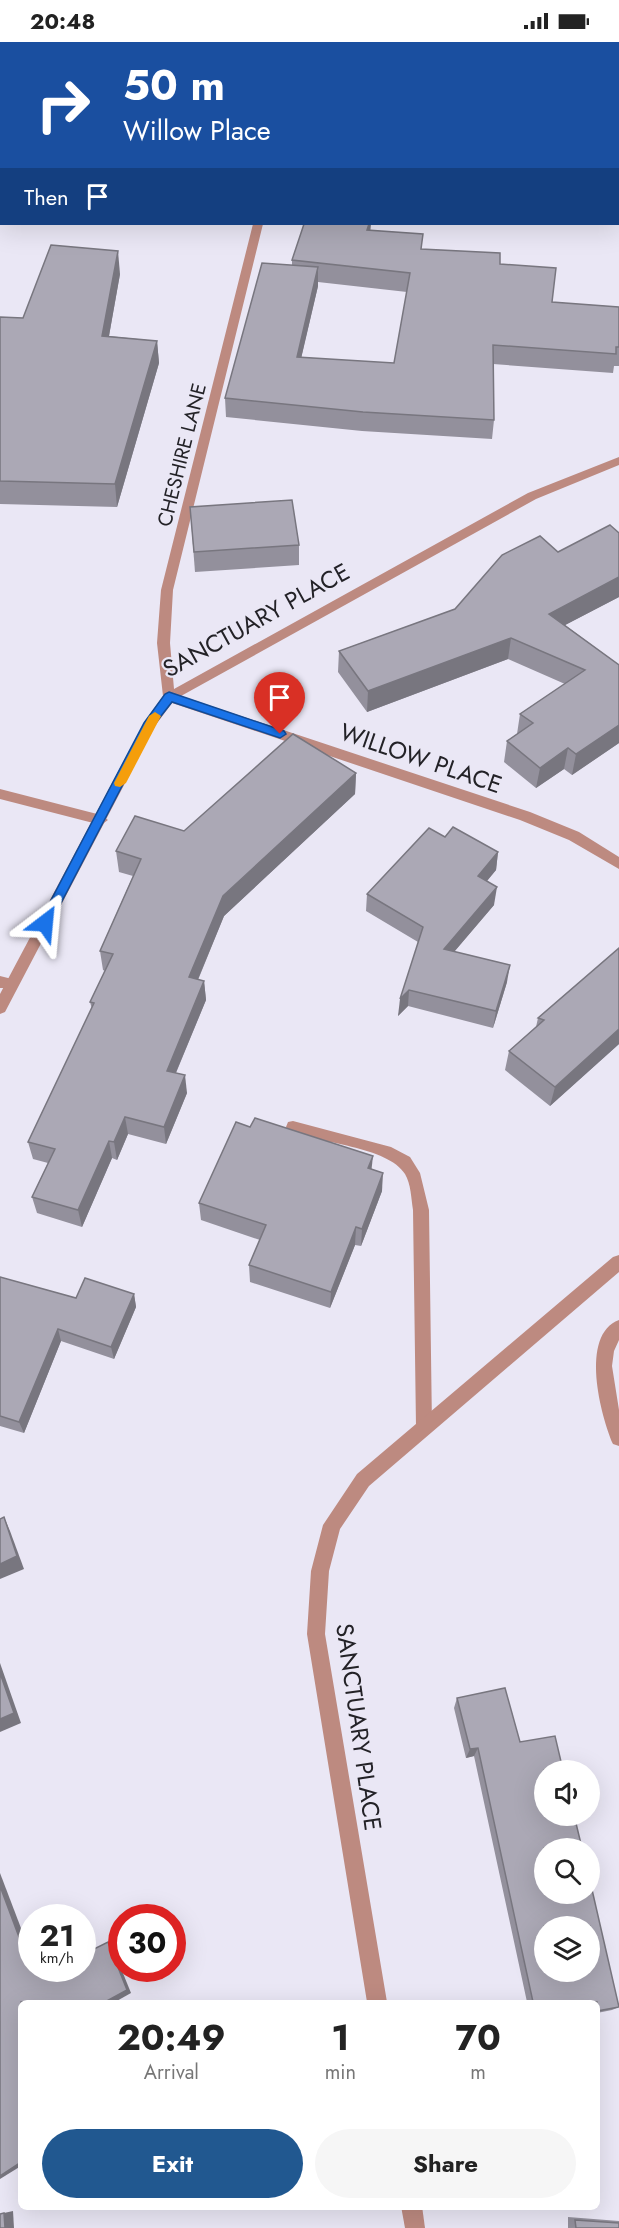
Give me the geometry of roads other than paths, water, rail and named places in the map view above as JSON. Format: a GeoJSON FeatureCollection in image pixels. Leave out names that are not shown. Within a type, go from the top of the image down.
{"type":"FeatureCollection","features":[{"type":"Feature","properties":{"kind":"street","name":"CHESHIRE LANE"},"geometry":{"type":"LineString","coordinates":[[169,696],[163,664],[162,631],[167,590],[258,225]]}},
{"type":"Feature","properties":{"kind":"street","name":"SANCTUARY PLACE"},"geometry":{"type":"LineString","coordinates":[[0,1008],[6,983],[101,820],[150,723],[169,696],[532,496],[619,461]]}},
{"type":"Feature","properties":{"kind":"street","name":"WILLOW PLACE"},"geometry":{"type":"LineString","coordinates":[[169,696],[525,816],[574,836],[619,864]]}},
{"type":"Feature","properties":{"kind":"street"},"geometry":{"type":"LineString","coordinates":[[0,794],[101,820]]}},
{"type":"Feature","properties":{"kind":"street"},"geometry":{"type":"LineString","coordinates":[[293,1126],[404,1160],[416,1178],[421,1210],[424,1427]]}},
{"type":"Feature","properties":{"kind":"street","name":"SANCTUARY PLACE"},"geometry":{"type":"LineString","coordinates":[[377,2000],[316,1634],[320,1571],[332,1525],[363,1480],[619,1262]]}},
{"type":"Feature","properties":{"kind":"street"},"geometry":{"type":"LineString","coordinates":[[619,1327],[614,1332],[607,1352],[604,1387],[619,1438]]}},
{"type":"Feature","properties":{"kind":"street"},"geometry":{"type":"LineString","coordinates":[[412,2210],[415,2228]]}}]}
